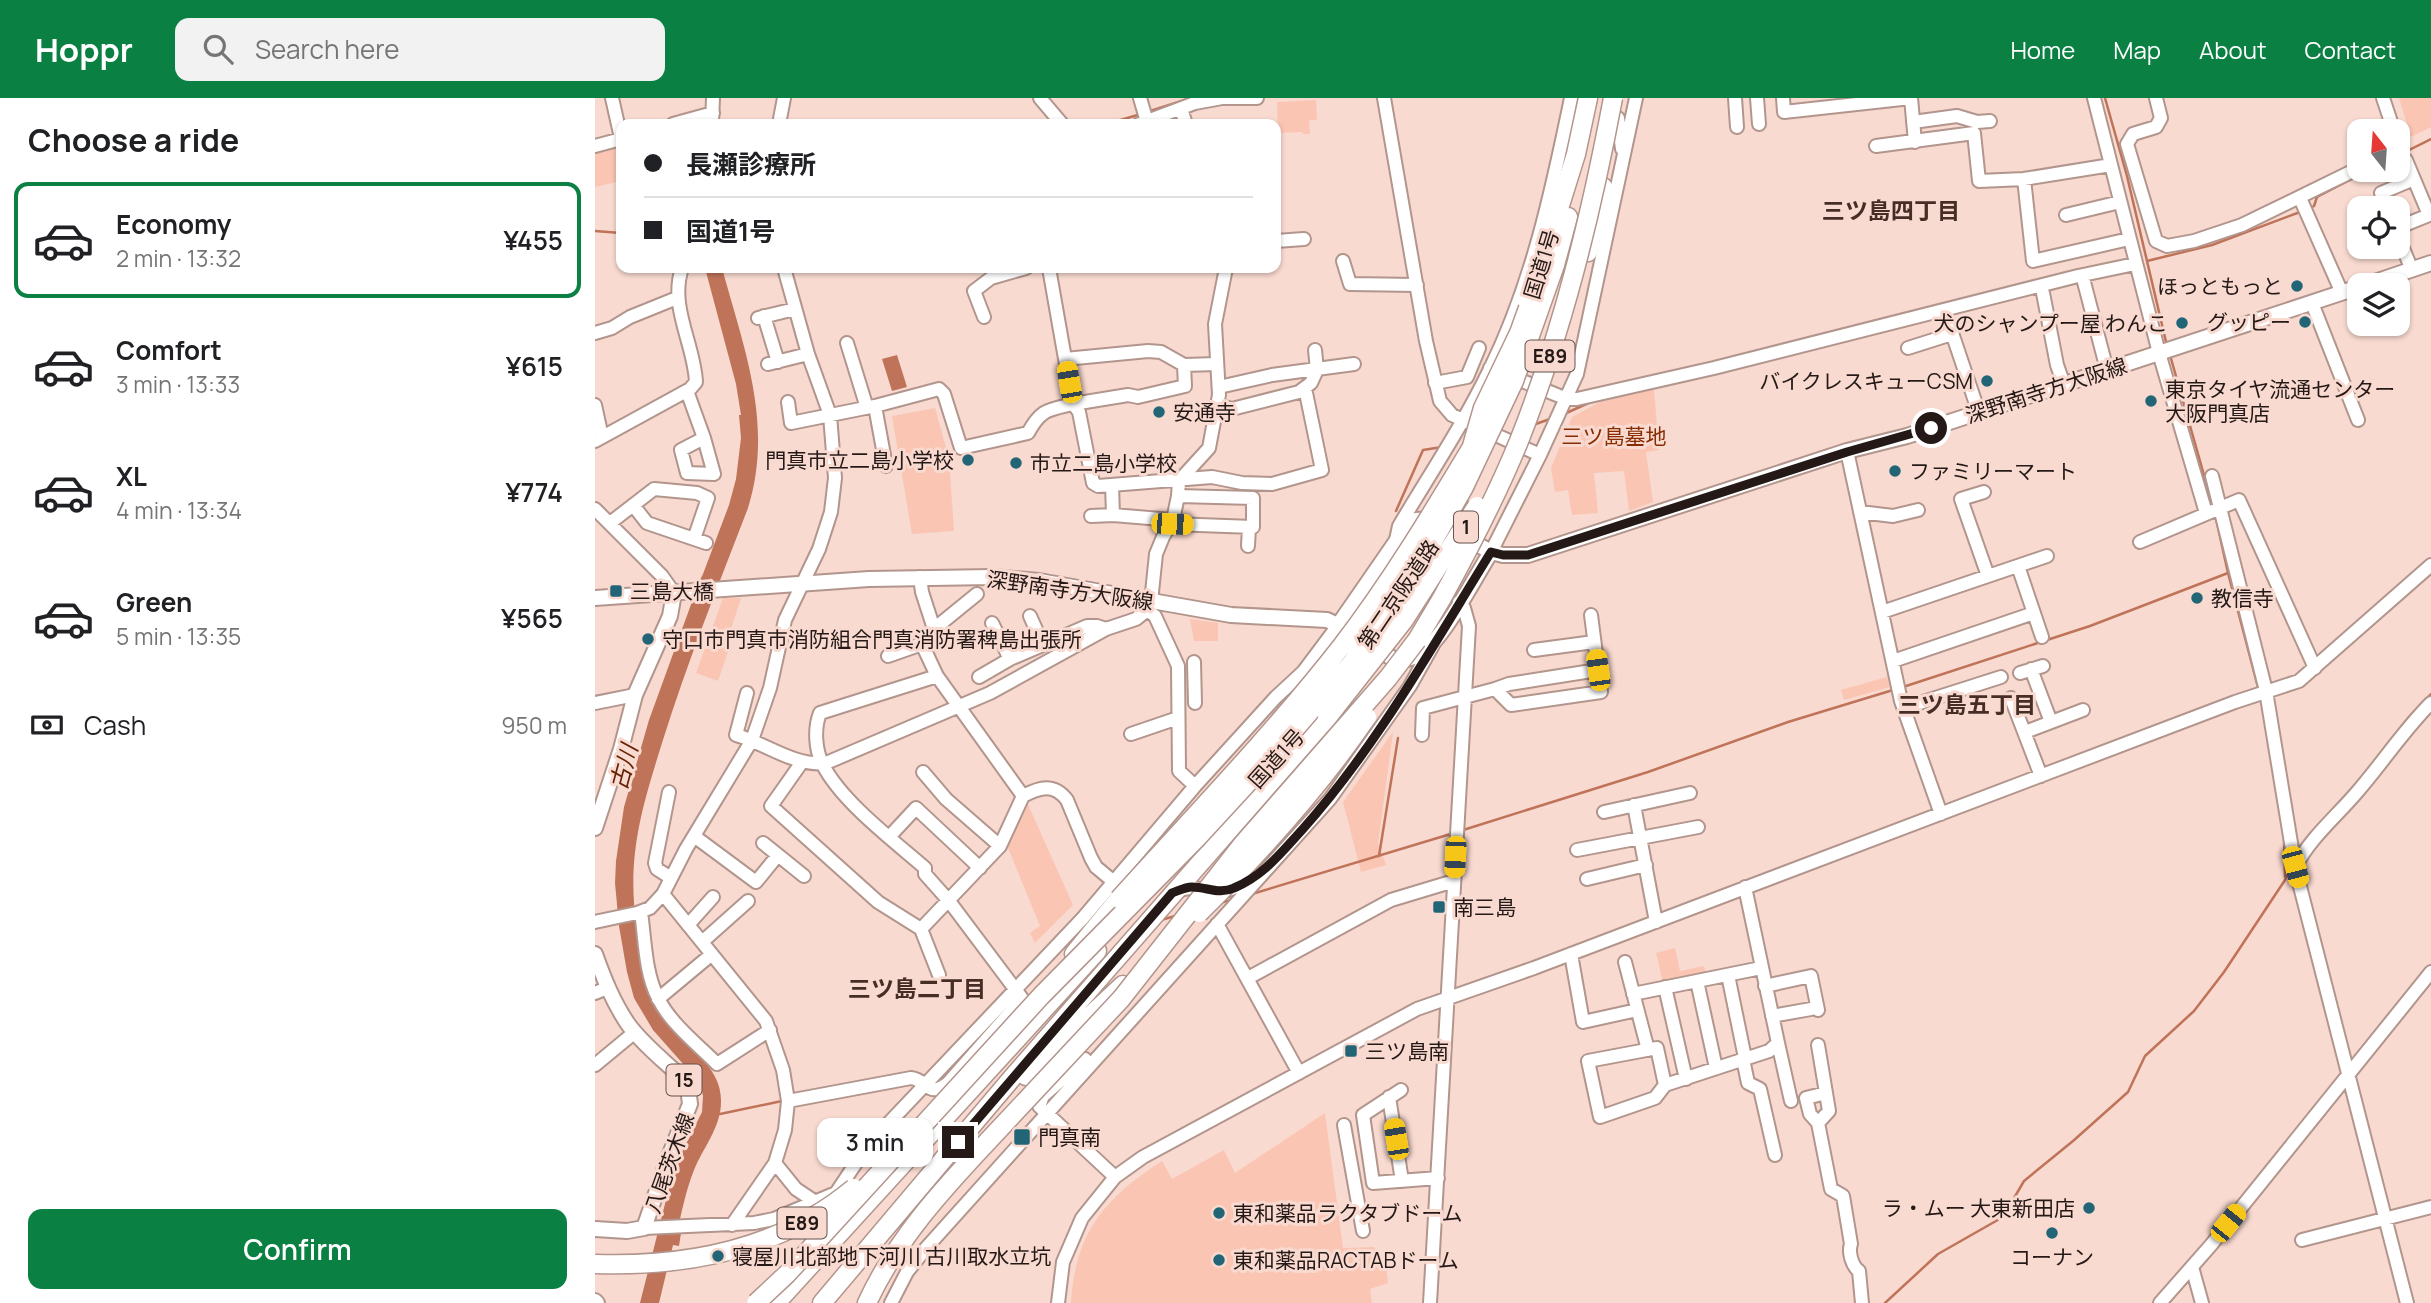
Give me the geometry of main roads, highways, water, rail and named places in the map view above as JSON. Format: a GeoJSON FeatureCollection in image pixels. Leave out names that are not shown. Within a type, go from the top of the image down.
{"type":"FeatureCollection","features":[{"type":"Feature","properties":{"kind":"highway","name":"国道1号"},"geometry":{"type":"LineString","coordinates":[[776,1303],[1028,1025],[1259,777],[1322,714],[1395,611],[1429,555],[1458,492],[1496,370],[1520,333],[1576,154],[1588,98]]}},
{"type":"Feature","properties":{"kind":"highway","name":"第二京阪道路"},"geometry":{"type":"LineString","coordinates":[[962,1083],[1025,997],[1198,837],[1256,774],[1351,664],[1391,608],[1428,550],[1495,426],[1527,348],[1555,265],[1595,98]]}},
{"type":"Feature","properties":{"kind":"highway","name":"第二京阪道路"},"geometry":{"type":"LineString","coordinates":[[1417,640],[1468,551],[1496,493],[1536,394],[1591,211],[1613,98]]}},
{"type":"Feature","properties":{"kind":"highway","name":"国道1号"},"geometry":{"type":"LineString","coordinates":[[822,1303],[1421,596],[1469,522],[1537,387],[1570,313],[1596,223],[1622,98]]}},
{"type":"Feature","properties":{"kind":"highway"},"geometry":{"type":"LineString","coordinates":[[1558,161],[1576,154]]}},
{"type":"Feature","properties":{"kind":"highway"},"geometry":{"type":"LineString","coordinates":[[1028,1025],[1117,891],[1290,709],[1376,598],[1425,526],[1508,381],[1555,265]]}},
{"type":"Feature","properties":{"kind":"highway"},"geometry":{"type":"LineString","coordinates":[[988,1106],[1017,1084],[1112,997],[1140,967],[1229,884],[1293,816],[1346,747],[1417,640]]}},
{"type":"Feature","properties":{"kind":"highway","name":"E89"},"geometry":{"type":"LineString","coordinates":[[865,1303],[879,1275],[900,1244],[946,1186],[1121,999],[1250,834],[1368,702],[1417,640]]}},
{"type":"Feature","properties":{"kind":"highway","name":"E89"},"geometry":{"type":"LineString","coordinates":[[595,1264],[692,1259],[745,1247],[792,1229],[823,1211],[858,1184],[962,1083]]}},
{"type":"Feature","properties":{"kind":"highway","name":"E89"},"geometry":{"type":"LineString","coordinates":[[756,1303],[787,1274],[962,1083]]}},
{"type":"Feature","properties":{"kind":"main road"},"geometry":{"type":"LineString","coordinates":[[2402,273],[2431,263]]}},
{"type":"Feature","properties":{"kind":"main road","name":"深野南寺方大阪線"},"geometry":{"type":"LineString","coordinates":[[1339,624],[1409,524],[1423,518],[1432,519],[1491,552],[1528,555],[1847,452],[1979,413],[2347,292]]}},
{"type":"Feature","properties":{"kind":"main road","name":"深野南寺方大阪線"},"geometry":{"type":"LineString","coordinates":[[674,593],[805,582],[920,577],[1014,578],[1149,606],[1231,615],[1327,620],[1339,624],[1397,661],[1415,657],[1437,638],[1491,552]]}},
{"type":"Feature","properties":{"kind":"main road"},"geometry":{"type":"LineString","coordinates":[[595,598],[674,593],[670,617],[635,695],[621,749],[596,823]]}},
{"type":"Feature","properties":{"kind":"main road","name":"八尾茨木線"},"geometry":{"type":"LineString","coordinates":[[595,954],[601,990],[635,1032],[684,1080],[690,1104],[647,1227],[627,1231],[595,1228]]}},
{"type":"Feature","properties":{"kind":"waterway"},"geometry":{"type":"LineString","coordinates":[[1147,112],[1191,98]]}},
{"type":"Feature","properties":{"kind":"waterway"},"geometry":{"type":"LineString","coordinates":[[2105,98],[2127,176],[2167,346]]}},
{"type":"Feature","properties":{"kind":"waterway"},"geometry":{"type":"LineString","coordinates":[[1124,119],[1141,114]]}},
{"type":"Feature","properties":{"kind":"waterway"},"geometry":{"type":"LineString","coordinates":[[2410,150],[2431,139]]}},
{"type":"Feature","properties":{"kind":"waterway"},"geometry":{"type":"LineString","coordinates":[[2310,208],[2314,206],[2317,197],[2347,181]]}},
{"type":"Feature","properties":{"kind":"waterway"},"geometry":{"type":"LineString","coordinates":[[2147,261],[2212,245],[2300,212]]}},
{"type":"Feature","properties":{"kind":"waterway"},"geometry":{"type":"LineString","coordinates":[[595,231],[616,233]]}},
{"type":"Feature","properties":{"kind":"waterway"},"geometry":{"type":"LineString","coordinates":[[2170,355],[2213,507]]}},
{"type":"Feature","properties":{"kind":"waterway"},"geometry":{"type":"LineString","coordinates":[[1562,415],[1595,400]]}},
{"type":"Feature","properties":{"kind":"waterway"},"geometry":{"type":"LineString","coordinates":[[1533,425],[1550,419]]}},
{"type":"Feature","properties":{"kind":"waterway"},"geometry":{"type":"LineString","coordinates":[[1396,511],[1423,450],[1442,447]]}},
{"type":"Feature","properties":{"kind":"waterway"},"geometry":{"type":"LineString","coordinates":[[2215,514],[2259,691]]}},
{"type":"Feature","properties":{"kind":"waterway"},"geometry":{"type":"LineString","coordinates":[[1903,687],[2090,626],[2228,573]]}},
{"type":"Feature","properties":{"kind":"waterway"},"geometry":{"type":"LineString","coordinates":[[1460,831],[1648,772],[1788,722],[1893,690]]}},
{"type":"Feature","properties":{"kind":"waterway"},"geometry":{"type":"LineString","coordinates":[[2388,744],[2431,694]]}},
{"type":"Feature","properties":{"kind":"waterway"},"geometry":{"type":"LineString","coordinates":[[1379,856],[1398,738]]}},
{"type":"Feature","properties":{"kind":"waterway"},"geometry":{"type":"LineString","coordinates":[[1252,894],[1454,833]]}},
{"type":"Feature","properties":{"kind":"waterway"},"geometry":{"type":"LineString","coordinates":[[2284,839],[2285,877]]}},
{"type":"Feature","properties":{"kind":"waterway"},"geometry":{"type":"LineString","coordinates":[[1885,1303],[1938,1254],[2003,1217],[2024,1181],[2128,1092],[2145,1056],[2194,1011],[2224,972],[2291,867]]}},
{"type":"Feature","properties":{"kind":"waterway"},"geometry":{"type":"LineString","coordinates":[[1219,903],[1232,900]]}},
{"type":"Feature","properties":{"kind":"waterway"},"geometry":{"type":"LineString","coordinates":[[1161,920],[1175,916]]}},
{"type":"Feature","properties":{"kind":"waterway"},"geometry":{"type":"LineString","coordinates":[[1063,1005],[1092,974]]}},
{"type":"Feature","properties":{"kind":"waterway"},"geometry":{"type":"LineString","coordinates":[[720,1114],[782,1101]]}},
{"type":"Feature","properties":{"kind":"place","name":"ほっともっと"},"geometry":{"type":"Point","coordinates":[2297,286]}},
{"type":"Feature","properties":{"kind":"place","name":"グッピー"},"geometry":{"type":"Point","coordinates":[2305,322]}},
{"type":"Feature","properties":{"kind":"place","name":"犬のシャンプー屋 わんこ"},"geometry":{"type":"Point","coordinates":[2182,323]}},
{"type":"Feature","properties":{"kind":"place","name":"バイクレスキューCSM"},"geometry":{"type":"Point","coordinates":[1987,381]}},
{"type":"Feature","properties":{"kind":"place","name":"東京タイヤ流通センター 大阪門真店"},"geometry":{"type":"Point","coordinates":[2151,401]}},
{"type":"Feature","properties":{"kind":"place","name":"安通寺"},"geometry":{"type":"Point","coordinates":[1159,412]}},
{"type":"Feature","properties":{"kind":"place","name":"門真市立二島小学校"},"geometry":{"type":"Point","coordinates":[968,460]}},
{"type":"Feature","properties":{"kind":"place","name":"市立二島小学校"},"geometry":{"type":"Point","coordinates":[1016,463]}},
{"type":"Feature","properties":{"kind":"place","name":"ファミリーマート"},"geometry":{"type":"Point","coordinates":[1895,471]}},
{"type":"Feature","properties":{"kind":"place","name":"三島大橋"},"geometry":{"type":"Point","coordinates":[616,591]}},
{"type":"Feature","properties":{"kind":"place","name":"教信寺"},"geometry":{"type":"Point","coordinates":[2197,598]}},
{"type":"Feature","properties":{"kind":"place","name":"守口市門真市消防組合門真消防署稗島出張所"},"geometry":{"type":"Point","coordinates":[648,639]}},
{"type":"Feature","properties":{"kind":"place","name":"南三島"},"geometry":{"type":"Point","coordinates":[1439,907]}},
{"type":"Feature","properties":{"kind":"place","name":"三ツ島南"},"geometry":{"type":"Point","coordinates":[1351,1051]}},
{"type":"Feature","properties":{"kind":"place","name":"門真南"},"geometry":{"type":"Point","coordinates":[1022,1137]}},
{"type":"Feature","properties":{"kind":"place","name":"ラ・ムー 大東新田店"},"geometry":{"type":"Point","coordinates":[2089,1208]}},
{"type":"Feature","properties":{"kind":"place","name":"東和薬品ラクタブドーム"},"geometry":{"type":"Point","coordinates":[1219,1213]}},
{"type":"Feature","properties":{"kind":"place","name":"コーナン"},"geometry":{"type":"Point","coordinates":[2052,1233]}},
{"type":"Feature","properties":{"kind":"place","name":"寝屋川北部地下河川 古川取水立坑"},"geometry":{"type":"Point","coordinates":[718,1256]}},
{"type":"Feature","properties":{"kind":"place","name":"東和薬品RACTABドーム"},"geometry":{"type":"Point","coordinates":[1219,1260]}},
{"type":"Feature","properties":{"kind":"district","name":"三ツ島四丁目"},"geometry":{"type":"Point","coordinates":[1891,210]}},
{"type":"Feature","properties":{"kind":"district","name":"三ツ島五丁目"},"geometry":{"type":"Point","coordinates":[1967,704]}},
{"type":"Feature","properties":{"kind":"district","name":"三ツ島二丁目"},"geometry":{"type":"Point","coordinates":[917,988]}},
{"type":"Feature","properties":{"kind":"park label","name":"三ツ島墓地"},"geometry":{"type":"Point","coordinates":[1614,436]}},
{"type":"Feature","properties":{"kind":"water label","name":"古川"},"geometry":{"type":"Point","coordinates":[623,767]}}]}
